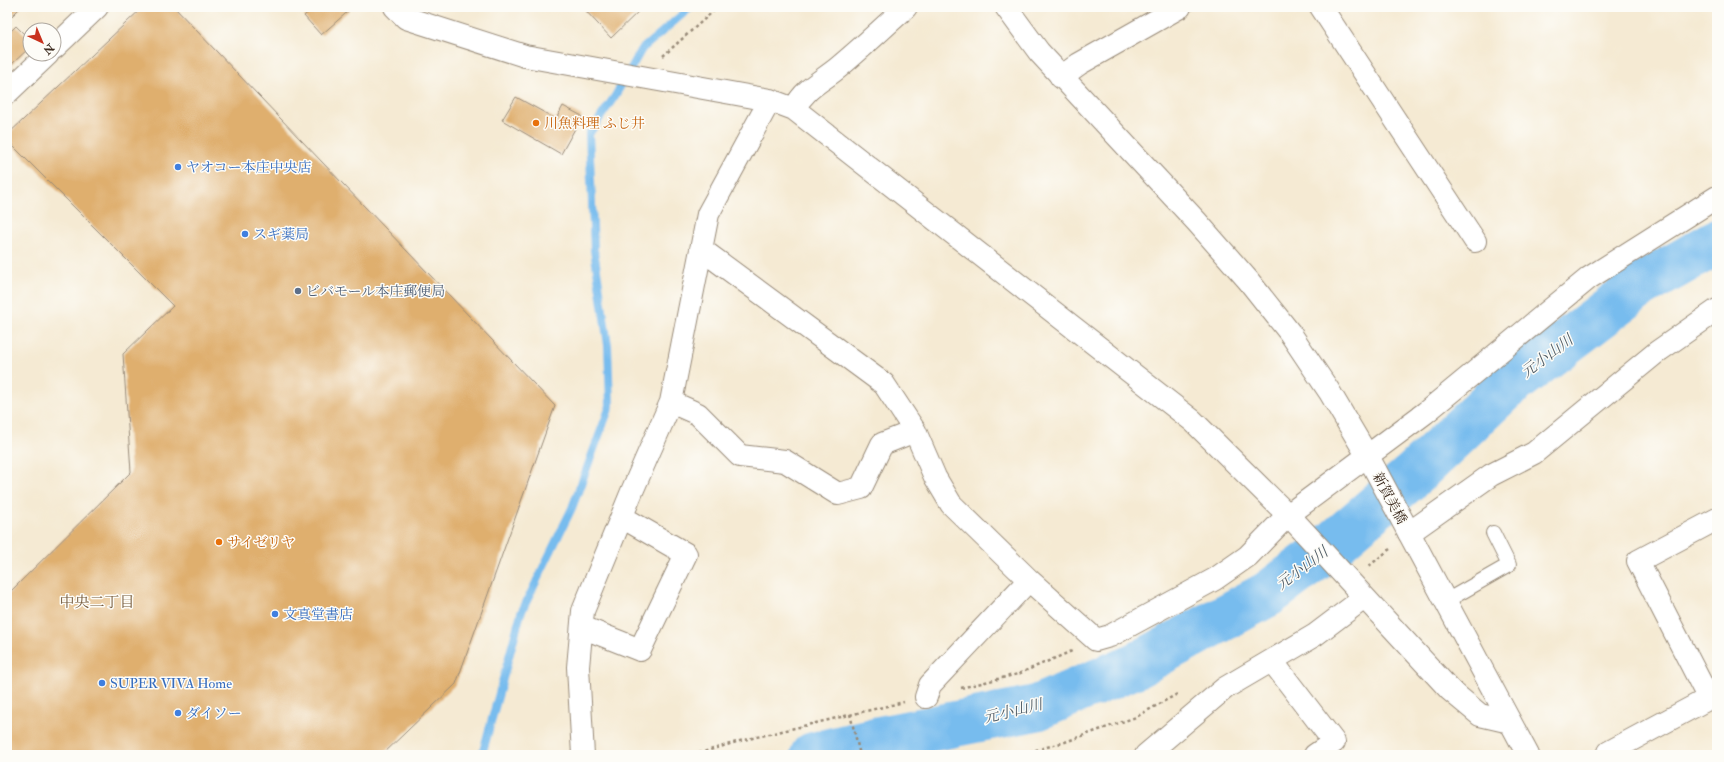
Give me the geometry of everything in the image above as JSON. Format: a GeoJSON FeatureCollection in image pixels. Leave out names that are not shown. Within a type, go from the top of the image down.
{"type":"FeatureCollection","features":[{"type":"Feature","properties":{"kind":"street"},"geometry":{"type":"LineString","coordinates":[[62,40],[97,7]]}},
{"type":"Feature","properties":{"kind":"street"},"geometry":{"type":"LineString","coordinates":[[394,7],[406,18],[525,56],[770,100],[794,109],[1193,421],[1292,519],[1356,573],[1364,598],[1450,690],[1480,716],[1510,722]]}},
{"type":"Feature","properties":{"kind":"street"},"geometry":{"type":"LineString","coordinates":[[794,109],[800,98],[810,87],[838,68],[906,7]]}},
{"type":"Feature","properties":{"kind":"street","name":"新賀美橋"},"geometry":{"type":"LineString","coordinates":[[1006,7],[1039,52],[1197,222],[1248,280],[1290,333],[1329,391],[1369,459],[1403,535],[1446,601],[1528,755]]}},
{"type":"Feature","properties":{"kind":"street"},"geometry":{"type":"LineString","coordinates":[[1061,77],[1080,64],[1180,7]]}},
{"type":"Feature","properties":{"kind":"street"},"geometry":{"type":"LineString","coordinates":[[1321,7],[1475,241]]}},
{"type":"Feature","properties":{"kind":"street"},"geometry":{"type":"LineString","coordinates":[[7,93],[40,62]]}},
{"type":"Feature","properties":{"kind":"street"},"geometry":{"type":"LineString","coordinates":[[583,755],[578,667],[583,611],[671,402],[708,214],[770,100]]}},
{"type":"Feature","properties":{"kind":"street"},"geometry":{"type":"LineString","coordinates":[[701,249],[884,384],[915,431],[935,477],[951,504],[1029,580],[1096,640],[1110,636],[1215,579],[1248,556],[1292,519],[1369,459],[1589,278],[1717,198]]}},
{"type":"Feature","properties":{"kind":"street"},"geometry":{"type":"LineString","coordinates":[[1403,535],[1491,475],[1534,453],[1657,352],[1717,310]]}},
{"type":"Feature","properties":{"kind":"street"},"geometry":{"type":"LineString","coordinates":[[671,402],[698,414],[740,456],[785,461],[838,494],[861,488],[882,444],[915,431]]}},
{"type":"Feature","properties":{"kind":"street"},"geometry":{"type":"LineString","coordinates":[[582,627],[640,650],[686,554],[622,517]]}},
{"type":"Feature","properties":{"kind":"street"},"geometry":{"type":"LineString","coordinates":[[1607,754],[1713,696],[1638,561],[1717,519]]}},
{"type":"Feature","properties":{"kind":"street"},"geometry":{"type":"LineString","coordinates":[[926,696],[930,685],[1029,580]]}},
{"type":"Feature","properties":{"kind":"street"},"geometry":{"type":"LineString","coordinates":[[1146,755],[1215,695],[1315,635],[1364,598]]}},
{"type":"Feature","properties":{"kind":"street"},"geometry":{"type":"LineString","coordinates":[[1272,661],[1334,742],[1315,755]]}},
{"type":"Feature","properties":{"kind":"lane"},"geometry":{"type":"LineString","coordinates":[[1446,601],[1509,565],[1494,533]]}},
{"type":"Feature","properties":{"kind":"path"},"geometry":{"type":"LineString","coordinates":[[644,77],[650,68],[718,7]]}},
{"type":"Feature","properties":{"kind":"path"},"geometry":{"type":"LineString","coordinates":[[1356,573],[1403,535]]}},
{"type":"Feature","properties":{"kind":"path"},"geometry":{"type":"LineString","coordinates":[[693,755],[740,741],[1018,674],[1096,640]]}},
{"type":"Feature","properties":{"kind":"path"},"geometry":{"type":"LineString","coordinates":[[1018,755],[1065,742],[1136,717],[1181,692]]}},
{"type":"Feature","properties":{"kind":"path"},"geometry":{"type":"LineString","coordinates":[[850,714],[860,755]]}},
{"type":"Feature","properties":{"kind":"building"},"geometry":{"type":"Polygon","coordinates":[[[7,7],[21,7],[12,16],[7,11],[7,7]]]}},
{"type":"Feature","properties":{"kind":"building"},"geometry":{"type":"Polygon","coordinates":[[[143,7],[174,7],[555,406],[456,684],[382,755],[7,755],[7,595],[131,472],[123,354],[173,306],[7,140],[7,135],[143,7]]]}},
{"type":"Feature","properties":{"kind":"building"},"geometry":{"type":"Polygon","coordinates":[[[314,7],[353,7],[321,35],[304,16],[314,7]]]}},
{"type":"Feature","properties":{"kind":"building"},"geometry":{"type":"Polygon","coordinates":[[[588,7],[643,7],[611,38],[585,10],[588,7]]]}},
{"type":"Feature","properties":{"kind":"building"},"geometry":{"type":"Polygon","coordinates":[[[16,26],[22,32],[22,55],[11,65],[7,60],[7,35],[16,26]]]}},
{"type":"Feature","properties":{"kind":"building"},"geometry":{"type":"Polygon","coordinates":[[[516,97],[556,119],[563,106],[582,116],[561,154],[502,120],[516,97]]]}},
{"type":"Feature","properties":{"kind":"waterway"},"geometry":{"type":"LineString","coordinates":[[482,755],[521,613],[572,508],[610,406],[608,345],[594,250],[589,134],[615,96],[642,49],[691,7]]}},
{"type":"Feature","properties":{"kind":"waterway","name":"元小山川"},"geometry":{"type":"LineString","coordinates":[[813,755],[879,739],[1036,708],[1137,665],[1268,594],[1324,552],[1414,474],[1503,390],[1640,286],[1717,242]]}},
{"type":"Feature","properties":{"kind":"place","name":"川魚料理 ふじ井"},"geometry":{"type":"Point","coordinates":[536,123]}},
{"type":"Feature","properties":{"kind":"place","name":"ヤオコー本庄中央店"},"geometry":{"type":"Point","coordinates":[178,167]}},
{"type":"Feature","properties":{"kind":"place","name":"スギ薬局"},"geometry":{"type":"Point","coordinates":[245,234]}},
{"type":"Feature","properties":{"kind":"place","name":"ビバモール本庄郵便局"},"geometry":{"type":"Point","coordinates":[298,291]}},
{"type":"Feature","properties":{"kind":"place","name":"サイゼリヤ"},"geometry":{"type":"Point","coordinates":[219,542]}},
{"type":"Feature","properties":{"kind":"place","name":"文真堂書店"},"geometry":{"type":"Point","coordinates":[275,614]}},
{"type":"Feature","properties":{"kind":"place","name":"SUPER VIVA Home"},"geometry":{"type":"Point","coordinates":[102,683]}},
{"type":"Feature","properties":{"kind":"place","name":"ダイソー"},"geometry":{"type":"Point","coordinates":[178,713]}},
{"type":"Feature","properties":{"kind":"district","name":"中央二丁目"},"geometry":{"type":"Point","coordinates":[97,602]}}]}
